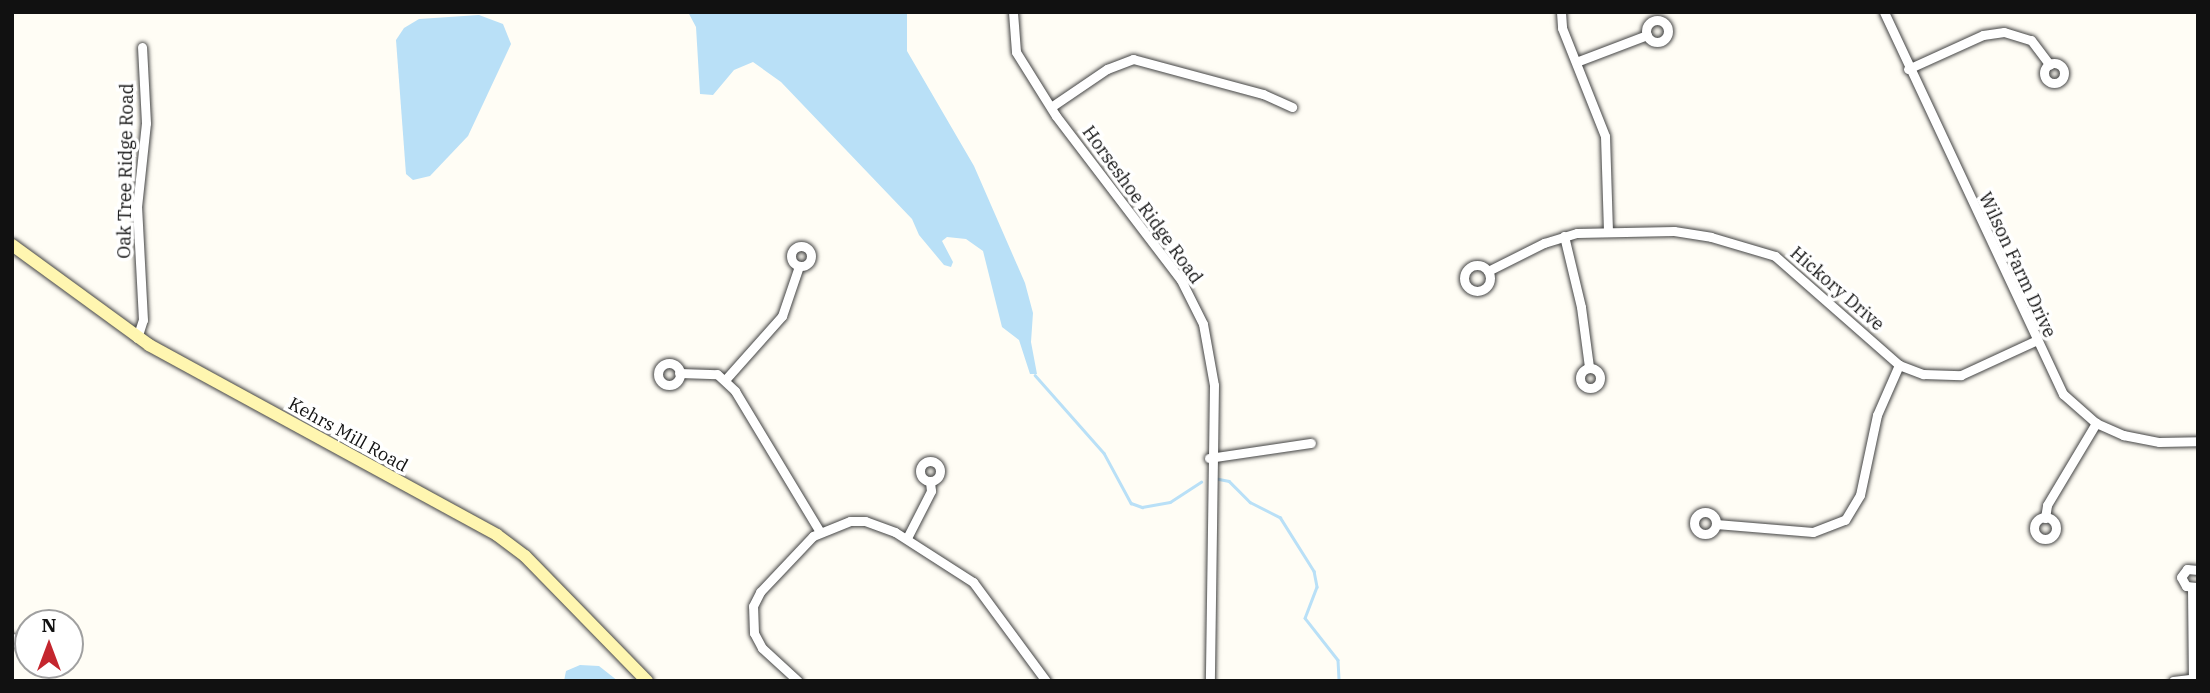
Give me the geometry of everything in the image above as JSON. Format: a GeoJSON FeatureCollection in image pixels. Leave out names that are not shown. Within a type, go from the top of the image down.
{"type":"FeatureCollection","features":[{"type":"Feature","properties":{"kind":"main road","name":"Kehrs Mill Road"},"geometry":{"type":"LineString","coordinates":[[12,245],[137,338],[497,535],[525,556],[647,681]]}},
{"type":"Feature","properties":{"kind":"street","name":"Horseshoe Ridge Road"},"geometry":{"type":"LineString","coordinates":[[1013,12],[1016,52],[1051,107],[1181,280],[1203,324],[1214,384],[1209,458],[1210,681]]}},
{"type":"Feature","properties":{"kind":"street"},"geometry":{"type":"LineString","coordinates":[[1561,12],[1576,62],[1605,136],[1608,230]]}},
{"type":"Feature","properties":{"kind":"street","name":"Wilson Farm Drive"},"geometry":{"type":"LineString","coordinates":[[1884,12],[2035,341],[2063,394],[2096,423],[2143,440],[2198,440]]}},
{"type":"Feature","properties":{"kind":"street"},"geometry":{"type":"LineString","coordinates":[[1908,69],[1983,35],[2004,32],[2031,40],[2050,65]]}},
{"type":"Feature","properties":{"kind":"street"},"geometry":{"type":"LineString","coordinates":[[1576,62],[1647,35]]}},
{"type":"Feature","properties":{"kind":"street","name":"Oak Tree Ridge Road"},"geometry":{"type":"LineString","coordinates":[[137,338],[143,320],[137,207],[146,123],[142,47]]}},
{"type":"Feature","properties":{"kind":"street"},"geometry":{"type":"LineString","coordinates":[[1051,107],[1107,69],[1133,59],[1263,94],[1292,107]]}},
{"type":"Feature","properties":{"kind":"street","name":"Hickory Drive"},"geometry":{"type":"LineString","coordinates":[[1488,271],[1564,236],[1608,230],[1711,237],[1775,256],[1899,365],[1932,376],[1961,375],[2035,341]]}},
{"type":"Feature","properties":{"kind":"street"},"geometry":{"type":"LineString","coordinates":[[1564,236],[1581,307],[1589,367]]}},
{"type":"Feature","properties":{"kind":"street"},"geometry":{"type":"LineString","coordinates":[[725,380],[782,316],[799,266]]}},
{"type":"Feature","properties":{"kind":"street"},"geometry":{"type":"LineString","coordinates":[[1716,524],[1813,532],[1845,520],[1860,495],[1877,415],[1899,365]]}},
{"type":"Feature","properties":{"kind":"street"},"geometry":{"type":"LineString","coordinates":[[680,373],[706,371],[725,380],[819,530]]}},
{"type":"Feature","properties":{"kind":"street"},"geometry":{"type":"LineString","coordinates":[[2045,518],[2047,505],[2096,423]]}},
{"type":"Feature","properties":{"kind":"street"},"geometry":{"type":"LineString","coordinates":[[1209,458],[1311,443]]}},
{"type":"Feature","properties":{"kind":"street"},"geometry":{"type":"LineString","coordinates":[[907,538],[931,491],[930,481]]}},
{"type":"Feature","properties":{"kind":"street"},"geometry":{"type":"LineString","coordinates":[[798,681],[762,648],[754,633],[753,606],[760,592],[819,530],[865,521],[907,538],[955,567],[982,590],[1046,681]]}},
{"type":"Feature","properties":{"kind":"street"},"geometry":{"type":"LineString","coordinates":[[2173,681],[2195,678],[2195,587],[2183,584],[2182,574],[2190,568],[2198,570]]}},
{"type":"Feature","properties":{"kind":"water"},"geometry":{"type":"Polygon","coordinates":[[[688,12],[907,12],[907,51],[974,166],[1025,283],[1033,313],[1031,342],[1037,374],[1030,374],[1019,340],[1002,327],[983,251],[966,239],[947,237],[942,241],[953,262],[951,267],[944,265],[919,235],[912,219],[781,82],[753,62],[734,70],[713,95],[700,94],[696,27],[688,12]]]}},
{"type":"Feature","properties":{"kind":"water"},"geometry":{"type":"Polygon","coordinates":[[[479,15],[503,24],[511,44],[468,136],[430,176],[413,180],[406,174],[396,40],[404,28],[419,19],[479,15]]]}},
{"type":"Feature","properties":{"kind":"water"},"geometry":{"type":"Polygon","coordinates":[[[580,665],[599,666],[618,681],[564,681],[566,671],[580,665]]]}},
{"type":"Feature","properties":{"kind":"waterway"},"geometry":{"type":"LineString","coordinates":[[1035,375],[1104,453],[1131,503],[1142,507],[1170,502],[1201,482]]}},
{"type":"Feature","properties":{"kind":"waterway"},"geometry":{"type":"LineString","coordinates":[[1214,478],[1229,481],[1250,502],[1280,517],[1314,571],[1317,587],[1305,618],[1338,660],[1339,681]]}}]}
